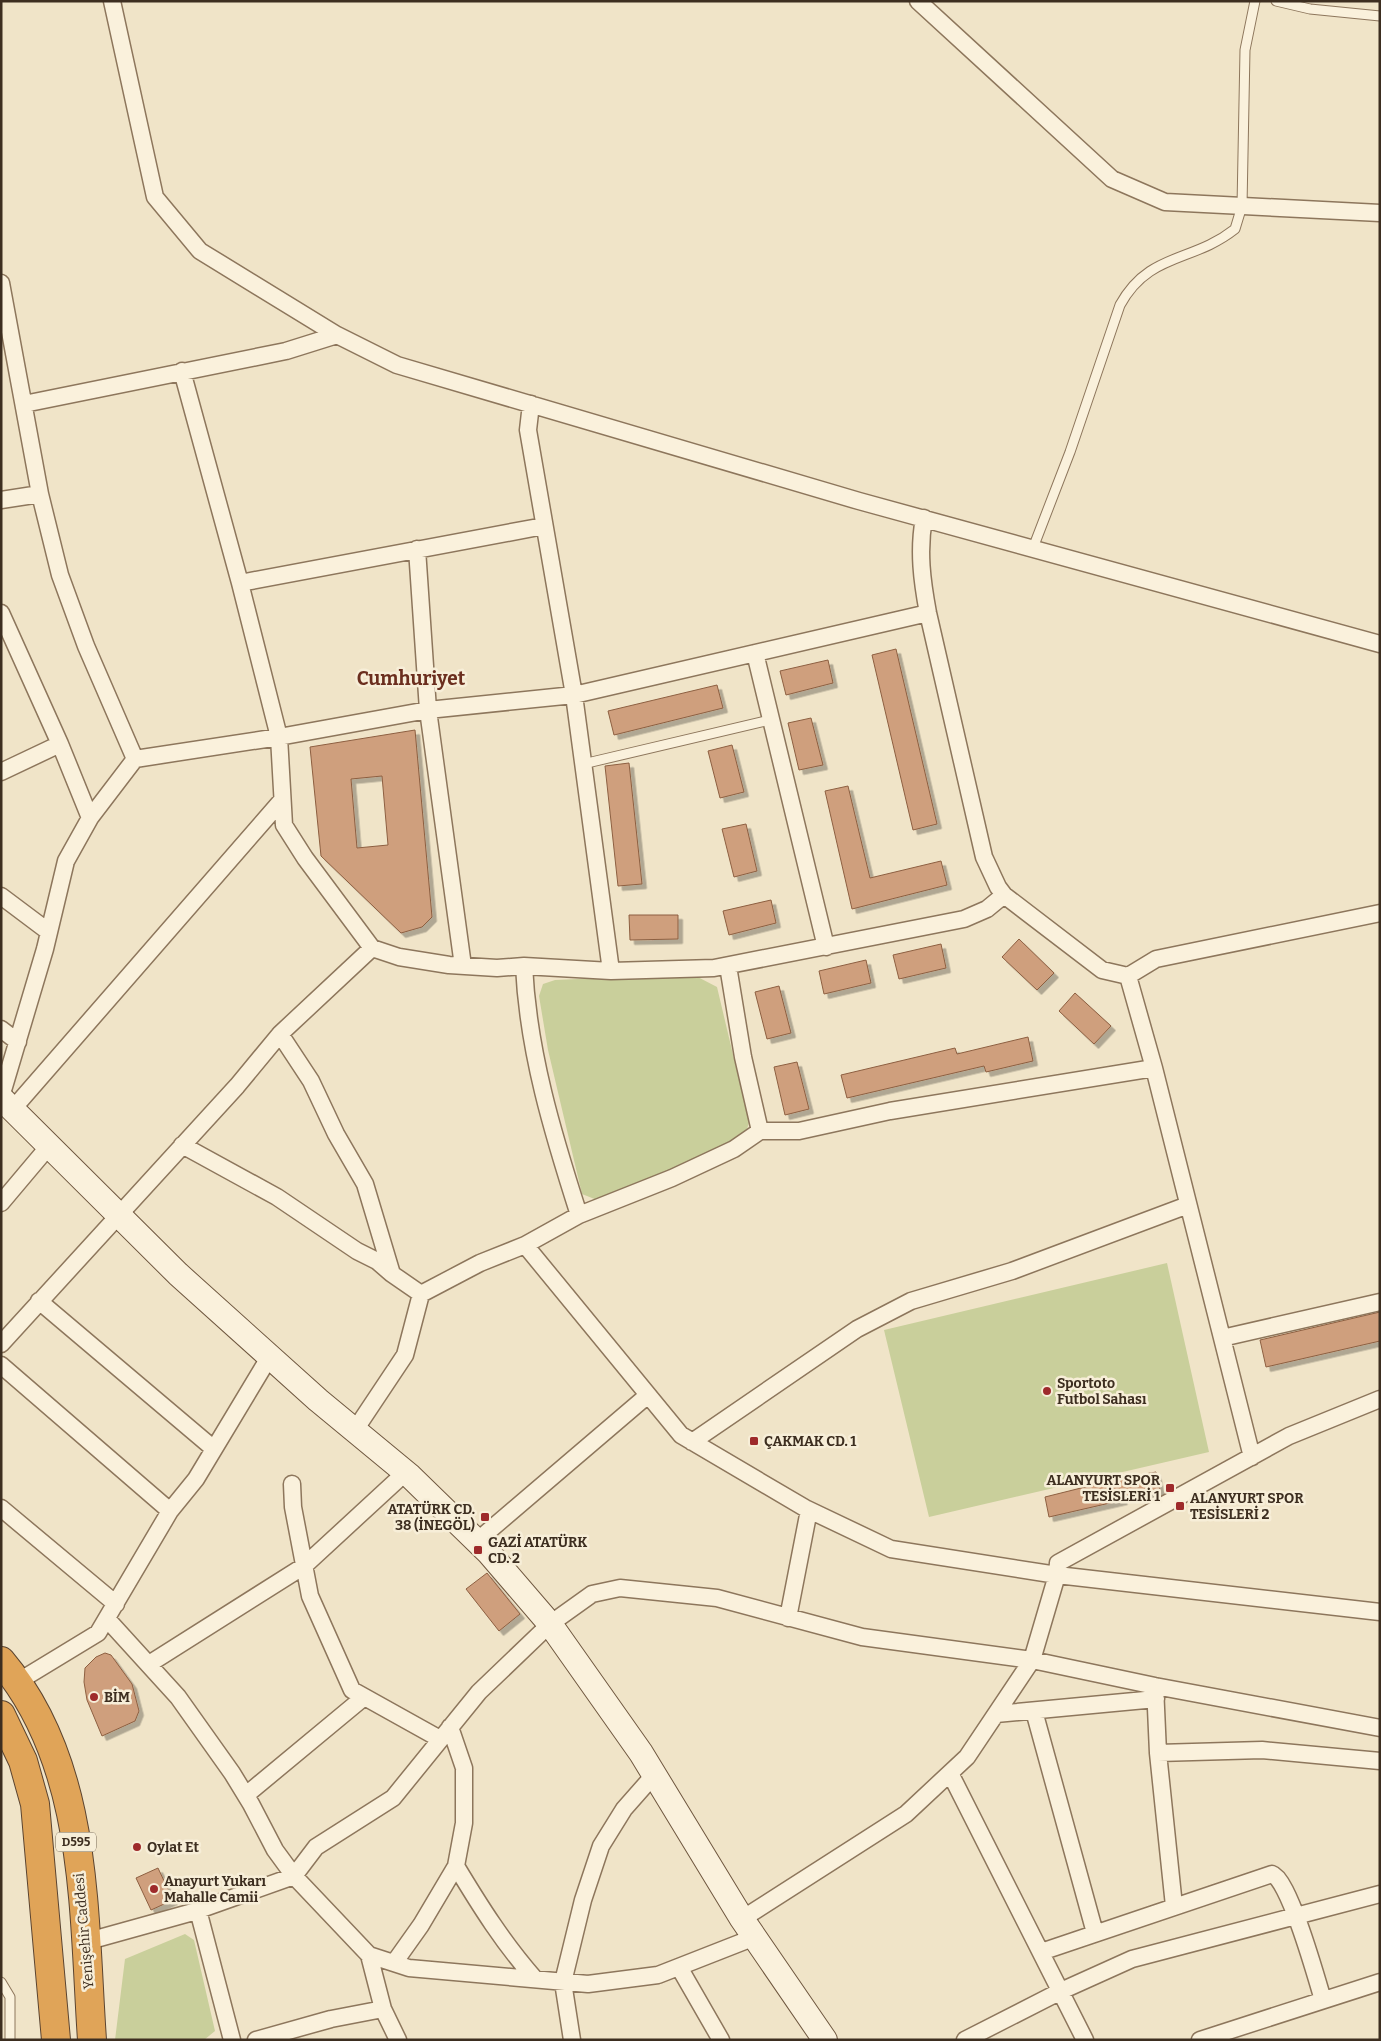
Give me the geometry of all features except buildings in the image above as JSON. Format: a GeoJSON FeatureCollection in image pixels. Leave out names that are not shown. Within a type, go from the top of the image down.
{"type":"FeatureCollection","features":[{"type":"Feature","properties":{"kind":"highway","name":"Yenişehir Caddesi"},"geometry":{"type":"LineString","coordinates":[[1,1661],[18,1681],[41,1721],[61,1772],[73,1817],[92,2040]]}},
{"type":"Feature","properties":{"kind":"highway","name":"D595"},"geometry":{"type":"LineString","coordinates":[[1,1715],[23,1761],[35,1804],[56,2040]]}},
{"type":"Feature","properties":{"kind":"street"},"geometry":{"type":"LineString","coordinates":[[112,1],[156,197],[200,251],[337,336],[397,365],[924,518],[1380,644]]}},
{"type":"Feature","properties":{"kind":"street"},"geometry":{"type":"LineString","coordinates":[[918,1],[1112,179],[1166,202],[1380,213]]}},
{"type":"Feature","properties":{"kind":"street"},"geometry":{"type":"LineString","coordinates":[[1,283],[7,341],[24,404],[40,494],[60,575],[86,646],[135,759]]}},
{"type":"Feature","properties":{"kind":"street"},"geometry":{"type":"LineString","coordinates":[[24,404],[286,351],[337,336]]}},
{"type":"Feature","properties":{"kind":"street"},"geometry":{"type":"LineString","coordinates":[[182,371],[240,583],[279,737],[284,825],[305,858],[372,948],[398,957],[463,966],[497,968],[524,966],[611,971],[728,966],[964,919],[987,909],[1004,895]]}},
{"type":"Feature","properties":{"kind":"street"},"geometry":{"type":"LineString","coordinates":[[531,404],[528,430],[574,694],[611,971]]}},
{"type":"Feature","properties":{"kind":"street"},"geometry":{"type":"LineString","coordinates":[[1,500],[40,494]]}},
{"type":"Feature","properties":{"kind":"street"},"geometry":{"type":"LineString","coordinates":[[924,518],[920,540],[922,578],[928,613],[984,856],[1004,895],[1102,970],[1128,976],[1156,959],[1380,913]]}},
{"type":"Feature","properties":{"kind":"street"},"geometry":{"type":"LineString","coordinates":[[240,583],[544,526]]}},
{"type":"Feature","properties":{"kind":"street"},"geometry":{"type":"LineString","coordinates":[[417,549],[428,710],[463,966]]}},
{"type":"Feature","properties":{"kind":"street"},"geometry":{"type":"LineString","coordinates":[[1,613],[60,744],[90,818]]}},
{"type":"Feature","properties":{"kind":"street"},"geometry":{"type":"LineString","coordinates":[[5,1102],[18,1042],[49,932],[66,861],[90,818],[135,759],[279,737],[428,710],[574,694],[928,613]]}},
{"type":"Feature","properties":{"kind":"street"},"geometry":{"type":"LineString","coordinates":[[755,654],[826,947]]}},
{"type":"Feature","properties":{"kind":"street"},"geometry":{"type":"LineString","coordinates":[[1,772],[60,744]]}},
{"type":"Feature","properties":{"kind":"street"},"geometry":{"type":"LineString","coordinates":[[5,1102],[282,800]]}},
{"type":"Feature","properties":{"kind":"street"},"geometry":{"type":"LineString","coordinates":[[1,896],[49,932]]}},
{"type":"Feature","properties":{"kind":"street"},"geometry":{"type":"LineString","coordinates":[[1,1344],[280,1034],[372,948]]}},
{"type":"Feature","properties":{"kind":"street"},"geometry":{"type":"LineString","coordinates":[[524,966],[526,1011],[550,1126],[579,1215]]}},
{"type":"Feature","properties":{"kind":"street"},"geometry":{"type":"LineString","coordinates":[[728,966],[743,1057],[760,1131]]}},
{"type":"Feature","properties":{"kind":"street"},"geometry":{"type":"LineString","coordinates":[[1128,976],[1154,1068],[1252,1457]]}},
{"type":"Feature","properties":{"kind":"street"},"geometry":{"type":"LineString","coordinates":[[1,1029],[18,1042]]}},
{"type":"Feature","properties":{"kind":"street"},"geometry":{"type":"LineString","coordinates":[[280,1034],[311,1081],[336,1134],[364,1184],[392,1274]]}},
{"type":"Feature","properties":{"kind":"street"},"geometry":{"type":"LineString","coordinates":[[355,1430],[405,1355],[422,1294],[480,1264],[525,1246],[579,1215],[681,1174],[734,1149],[760,1131],[799,1132],[890,1110],[1154,1068]]}},
{"type":"Feature","properties":{"kind":"street"},"geometry":{"type":"LineString","coordinates":[[5,1102],[178,1274],[355,1430],[406,1472],[477,1541],[550,1624],[654,1775],[748,1928],[825,2040]]}},
{"type":"Feature","properties":{"kind":"street"},"geometry":{"type":"LineString","coordinates":[[182,1145],[277,1197],[357,1251],[377,1261],[392,1274],[422,1294]]}},
{"type":"Feature","properties":{"kind":"street"},"geometry":{"type":"LineString","coordinates":[[1,1204],[49,1146]]}},
{"type":"Feature","properties":{"kind":"street"},"geometry":{"type":"LineString","coordinates":[[692,1442],[857,1329],[911,1302],[1012,1271],[1188,1205]]}},
{"type":"Feature","properties":{"kind":"street"},"geometry":{"type":"LineString","coordinates":[[525,1246],[681,1435],[809,1510],[891,1550],[1057,1575],[1380,1612]]}},
{"type":"Feature","properties":{"kind":"street"},"geometry":{"type":"LineString","coordinates":[[39,1301],[214,1449]]}},
{"type":"Feature","properties":{"kind":"street"},"geometry":{"type":"LineString","coordinates":[[1222,1338],[1380,1302]]}},
{"type":"Feature","properties":{"kind":"street"},"geometry":{"type":"LineString","coordinates":[[18,1681],[98,1633],[170,1511],[196,1479],[270,1356]]}},
{"type":"Feature","properties":{"kind":"street"},"geometry":{"type":"LineString","coordinates":[[1,1365],[170,1511]]}},
{"type":"Feature","properties":{"kind":"street"},"geometry":{"type":"LineString","coordinates":[[477,1541],[648,1395]]}},
{"type":"Feature","properties":{"kind":"street"},"geometry":{"type":"LineString","coordinates":[[107,1619],[178,1697],[246,1795],[275,1850],[294,1876],[370,1955],[409,1968],[588,1984],[658,1975],[679,1967],[748,1928],[906,1814],[967,1757],[1032,1660],[1057,1575],[1058,1563],[1289,1436],[1380,1399]]}},
{"type":"Feature","properties":{"kind":"street"},"geometry":{"type":"LineString","coordinates":[[149,1664],[304,1566],[406,1472]]}},
{"type":"Feature","properties":{"kind":"street"},"geometry":{"type":"LineString","coordinates":[[292,1484],[293,1507],[310,1596],[352,1690],[364,1698],[445,1733],[464,1768],[464,1823],[456,1866],[421,1925],[394,1963]]}},
{"type":"Feature","properties":{"kind":"street"},"geometry":{"type":"LineString","coordinates":[[1,1508],[116,1604]]}},
{"type":"Feature","properties":{"kind":"street"},"geometry":{"type":"LineString","coordinates":[[788,1618],[809,1510]]}},
{"type":"Feature","properties":{"kind":"street"},"geometry":{"type":"LineString","coordinates":[[85,1942],[198,1910],[294,1876],[316,1847],[393,1798],[479,1692],[550,1624],[592,1594],[620,1588],[717,1598],[862,1637],[1032,1660],[1155,1692],[1380,1728]]}},
{"type":"Feature","properties":{"kind":"street"},"geometry":{"type":"LineString","coordinates":[[996,1714],[1034,1711],[1155,1692]]}},
{"type":"Feature","properties":{"kind":"street"},"geometry":{"type":"LineString","coordinates":[[1155,1692],[1158,1752],[1174,1906]]}},
{"type":"Feature","properties":{"kind":"street"},"geometry":{"type":"LineString","coordinates":[[246,1795],[364,1698]]}},
{"type":"Feature","properties":{"kind":"street"},"geometry":{"type":"LineString","coordinates":[[1034,1711],[1095,1933]]}},
{"type":"Feature","properties":{"kind":"street"},"geometry":{"type":"LineString","coordinates":[[1158,1752],[1262,1750],[1380,1761]]}},
{"type":"Feature","properties":{"kind":"street"},"geometry":{"type":"LineString","coordinates":[[950,1773],[1085,2040]]}},
{"type":"Feature","properties":{"kind":"street"},"geometry":{"type":"LineString","coordinates":[[572,2040],[563,1982],[583,1900],[601,1846],[624,1809],[654,1775]]}},
{"type":"Feature","properties":{"kind":"street"},"geometry":{"type":"LineString","coordinates":[[456,1866],[486,1916],[513,1954],[535,1979]]}},
{"type":"Feature","properties":{"kind":"street"},"geometry":{"type":"LineString","coordinates":[[1041,1952],[1272,1874],[1280,1880],[1296,1915],[1323,2000]]}},
{"type":"Feature","properties":{"kind":"street"},"geometry":{"type":"LineString","coordinates":[[966,2040],[1061,1991],[1132,1959],[1380,1894]]}},
{"type":"Feature","properties":{"kind":"street"},"geometry":{"type":"LineString","coordinates":[[198,1910],[232,2040]]}},
{"type":"Feature","properties":{"kind":"street"},"geometry":{"type":"LineString","coordinates":[[370,1955],[383,2009],[398,2040]]}},
{"type":"Feature","properties":{"kind":"street"},"geometry":{"type":"LineString","coordinates":[[679,1967],[721,2040]]}},
{"type":"Feature","properties":{"kind":"street"},"geometry":{"type":"LineString","coordinates":[[1200,2040],[1380,1982]]}},
{"type":"Feature","properties":{"kind":"street"},"geometry":{"type":"LineString","coordinates":[[256,2040],[331,2019],[383,2009]]}},
{"type":"Feature","properties":{"kind":"lane"},"geometry":{"type":"LineString","coordinates":[[1033,548],[1070,452],[1120,305],[1127,293],[1135,282],[1155,266],[1195,253],[1224,239],[1235,229],[1242,206],[1245,50],[1255,1]]}},
{"type":"Feature","properties":{"kind":"lane"},"geometry":{"type":"LineString","coordinates":[[1276,1],[1310,9],[1380,16]]}},
{"type":"Feature","properties":{"kind":"lane"},"geometry":{"type":"LineString","coordinates":[[583,764],[770,720]]}},
{"type":"Feature","properties":{"kind":"lane"},"geometry":{"type":"LineString","coordinates":[[1,1982],[10,1998],[10,2040]]}},
{"type":"Feature","properties":{"kind":"green space"},"geometry":{"type":"Polygon","coordinates":[[[692,974],[717,987],[749,1122],[745,1137],[602,1202],[582,1194],[548,1050],[539,996],[543,984],[555,980],[692,974]]]}},
{"type":"Feature","properties":{"kind":"green space","name":"Sportoto Futbol Sahası"},"geometry":{"type":"Polygon","coordinates":[[[1167,1263],[1209,1452],[929,1517],[884,1330],[1167,1263]]]}},
{"type":"Feature","properties":{"kind":"green space"},"geometry":{"type":"Polygon","coordinates":[[[185,1934],[194,1940],[215,2031],[204,2040],[115,2040],[125,1959],[185,1934]]]}},
{"type":"Feature","properties":{"kind":"place","name":"Sportoto Futbol Sahası"},"geometry":{"type":"Point","coordinates":[1047,1391]}},
{"type":"Feature","properties":{"kind":"place","name":"ÇAKMAK CD. 1"},"geometry":{"type":"Point","coordinates":[754,1441]}},
{"type":"Feature","properties":{"kind":"place","name":"ALANYURT SPOR TESİSLERİ 1"},"geometry":{"type":"Point","coordinates":[1170,1488]}},
{"type":"Feature","properties":{"kind":"place","name":"ALANYURT SPOR TESİSLERİ 2"},"geometry":{"type":"Point","coordinates":[1180,1506]}},
{"type":"Feature","properties":{"kind":"place","name":"ATATÜRK CD. 38 (İNEGÖL)"},"geometry":{"type":"Point","coordinates":[485,1517]}},
{"type":"Feature","properties":{"kind":"place","name":"GAZİ ATATÜRK CD. 2"},"geometry":{"type":"Point","coordinates":[478,1550]}},
{"type":"Feature","properties":{"kind":"place","name":"BİM"},"geometry":{"type":"Point","coordinates":[94,1697]}},
{"type":"Feature","properties":{"kind":"place","name":"Oylat Et"},"geometry":{"type":"Point","coordinates":[137,1847]}},
{"type":"Feature","properties":{"kind":"place","name":"Anayurt Yukarı Mahalle Camii"},"geometry":{"type":"Point","coordinates":[154,1889]}},
{"type":"Feature","properties":{"kind":"district","name":"Cumhuriyet"},"geometry":{"type":"Point","coordinates":[411,678]}}]}
